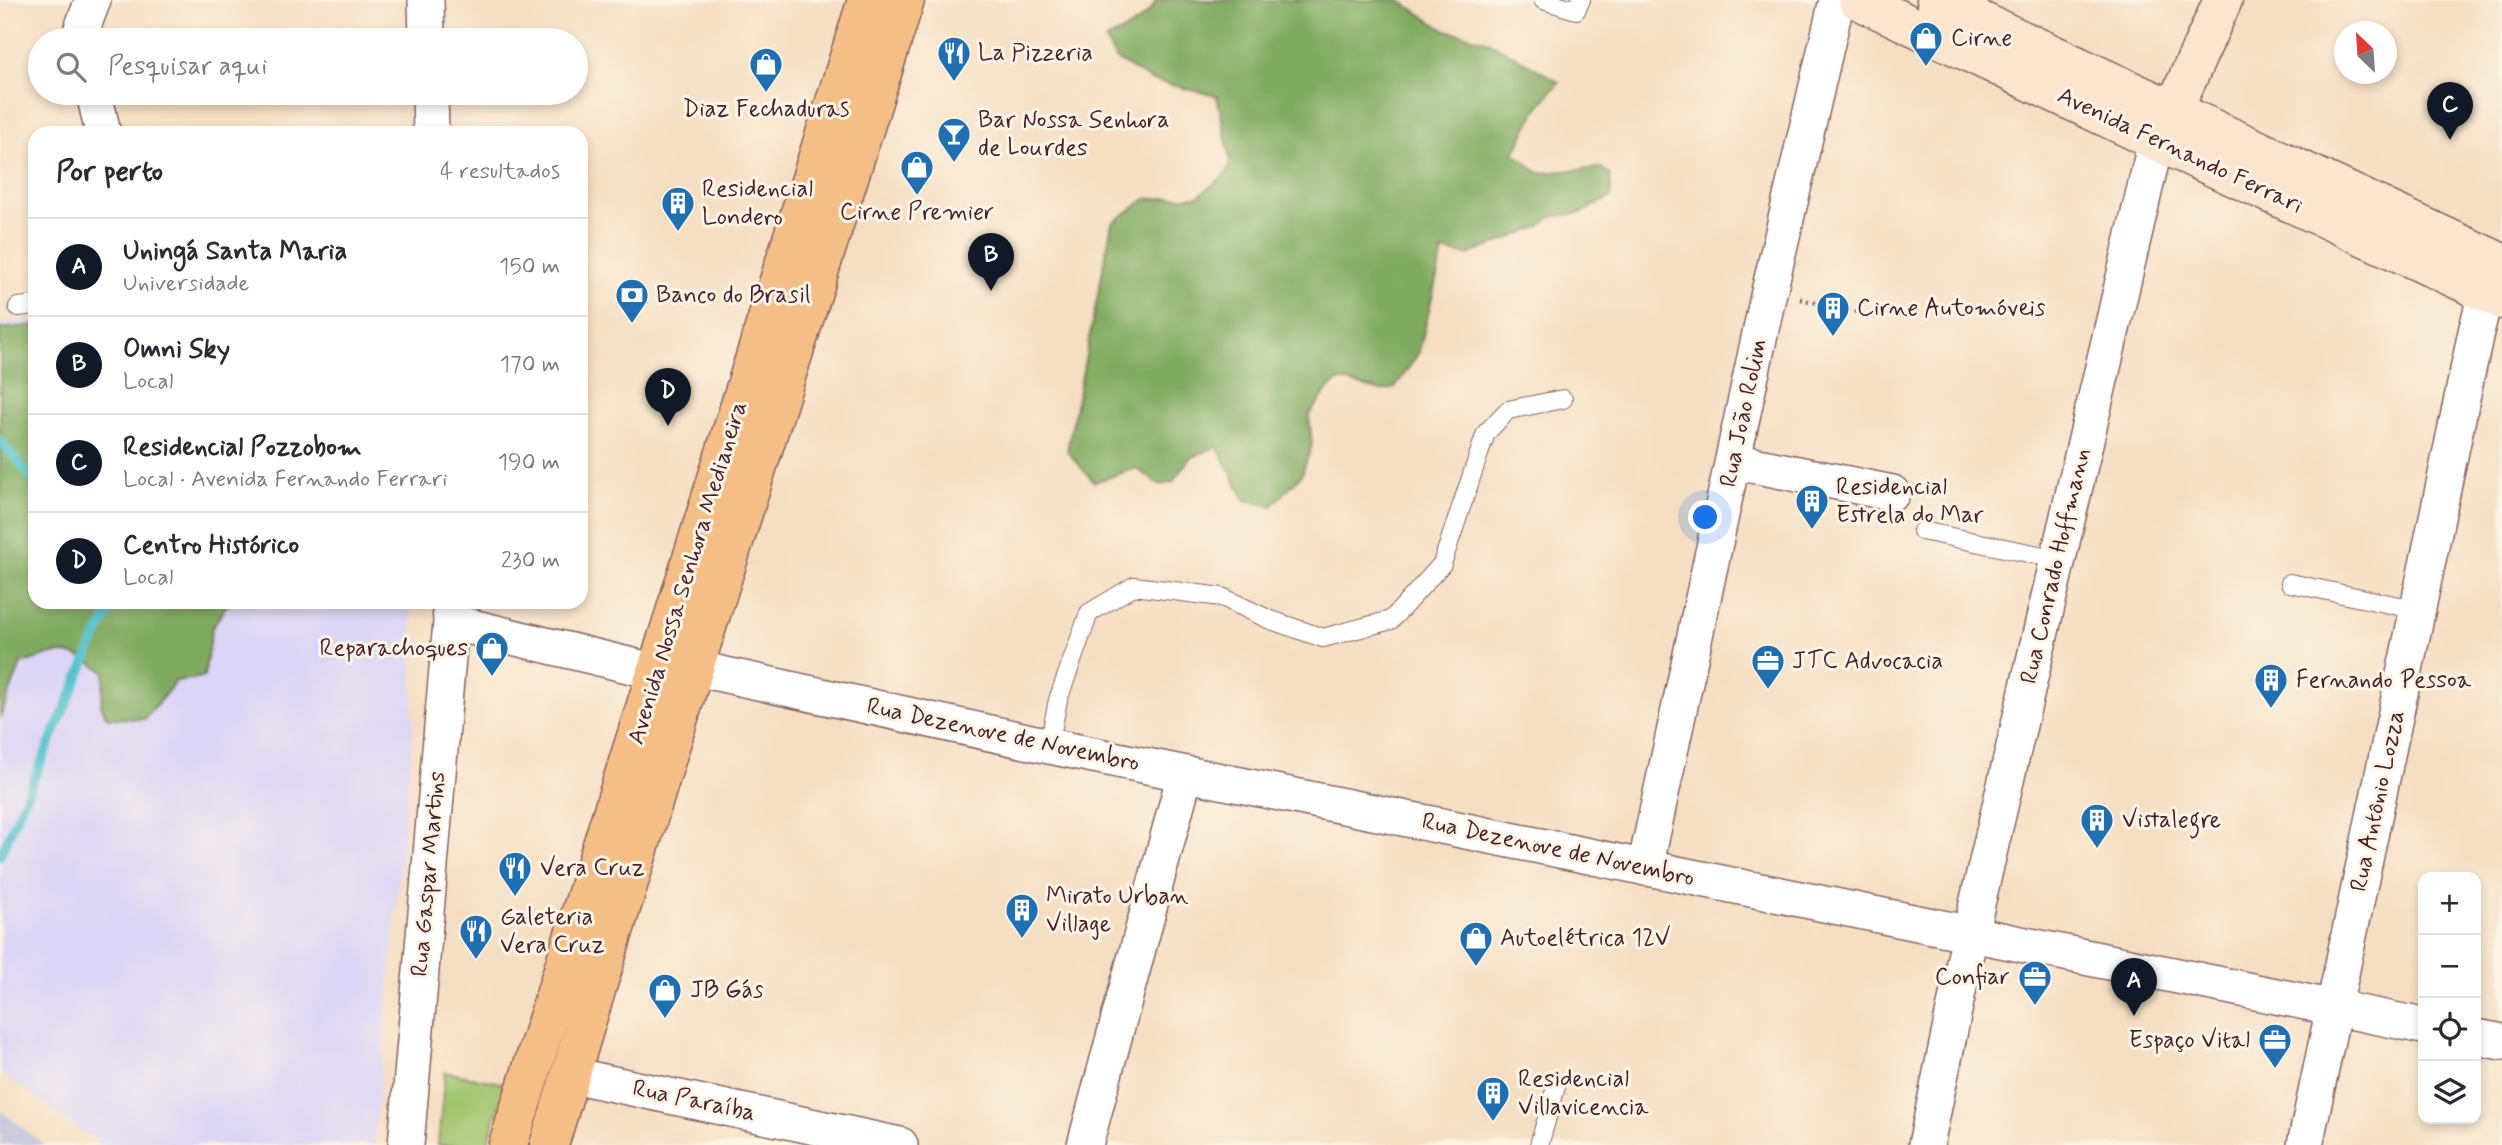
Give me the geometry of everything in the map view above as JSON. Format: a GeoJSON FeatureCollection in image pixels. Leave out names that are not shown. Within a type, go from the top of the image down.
{"type":"FeatureCollection","features":[{"type":"Feature","properties":{"kind":"main road","name":"Avenida Nossa Senhora Medianeira"},"geometry":{"type":"LineString","coordinates":[[549,1145],[570,1075],[675,670],[867,0]]}},
{"type":"Feature","properties":{"kind":"main road","name":"Avenida Nossa Senhora Medianeira"},"geometry":{"type":"LineString","coordinates":[[508,1145],[675,670],[905,0]]}},
{"type":"Feature","properties":{"kind":"main road","name":"Avenida Fernando Ferrari"},"geometry":{"type":"LineString","coordinates":[[1858,0],[2165,125],[2499,276]]}},
{"type":"Feature","properties":{"kind":"main road","name":"Avenida Fernando Ferrari"},"geometry":{"type":"LineString","coordinates":[[1936,0],[2165,125]]}},
{"type":"Feature","properties":{"kind":"main road","name":"Rua Conrado Hoffmann"},"geometry":{"type":"LineString","coordinates":[[2165,125],[2223,0]]}},
{"type":"Feature","properties":{"kind":"street"},"geometry":{"type":"LineString","coordinates":[[82,28],[93,0]]}},
{"type":"Feature","properties":{"kind":"street"},"geometry":{"type":"LineString","coordinates":[[426,0],[427,28]]}},
{"type":"Feature","properties":{"kind":"street","name":"Rua João Rolim"},"geometry":{"type":"LineString","coordinates":[[1645,868],[1769,292],[1837,0]]}},
{"type":"Feature","properties":{"kind":"street"},"geometry":{"type":"LineString","coordinates":[[97,105],[101,126]]}},
{"type":"Feature","properties":{"kind":"street"},"geometry":{"type":"LineString","coordinates":[[430,105],[431,126]]}},
{"type":"Feature","properties":{"kind":"street","name":"Rua Conrado Hoffmann"},"geometry":{"type":"LineString","coordinates":[[1926,1145],[1970,934],[2058,559],[2165,125]]}},
{"type":"Feature","properties":{"kind":"street","name":"Rua Antônio Lozza"},"geometry":{"type":"LineString","coordinates":[[2305,1145],[2418,610],[2499,276]]}},
{"type":"Feature","properties":{"kind":"street"},"geometry":{"type":"LineString","coordinates":[[1733,461],[1892,493]]}},
{"type":"Feature","properties":{"kind":"street","name":"Rua Dezenove de Novembro"},"geometry":{"type":"LineString","coordinates":[[450,612],[675,670],[2418,1025]]}},
{"type":"Feature","properties":{"kind":"street","name":"Rua Gaspar Martins"},"geometry":{"type":"LineString","coordinates":[[406,1145],[450,612]]}},
{"type":"Feature","properties":{"kind":"street"},"geometry":{"type":"LineString","coordinates":[[1085,1145],[1185,774]]}},
{"type":"Feature","properties":{"kind":"street"},"geometry":{"type":"LineString","coordinates":[[2481,1038],[2502,1042]]}},
{"type":"Feature","properties":{"kind":"street","name":"Rua Paraíba"},"geometry":{"type":"LineString","coordinates":[[570,1075],[900,1145]]}},
{"type":"Feature","properties":{"kind":"lane"},"geometry":{"type":"LineString","coordinates":[[1544,0],[1576,10],[1581,0]]}},
{"type":"Feature","properties":{"kind":"lane"},"geometry":{"type":"LineString","coordinates":[[1049,747],[1058,700],[1089,613],[1134,586],[1222,597],[1268,619],[1323,638],[1391,620],[1443,564],[1486,433],[1507,410],[1563,399]]}},
{"type":"Feature","properties":{"kind":"lane"},"geometry":{"type":"LineString","coordinates":[[1922,531],[2058,559]]}},
{"type":"Feature","properties":{"kind":"lane"},"geometry":{"type":"LineString","coordinates":[[2290,583],[2418,610]]}},
{"type":"Feature","properties":{"kind":"lane"},"geometry":{"type":"LineString","coordinates":[[1539,1145],[1556,1087]]}},
{"type":"Feature","properties":{"kind":"path"},"geometry":{"type":"LineString","coordinates":[[1769,292],[1878,317]]}},
{"type":"Feature","properties":{"kind":"shaded area"},"geometry":{"type":"Polygon","coordinates":[[[28,320],[28,609],[412,609],[413,734],[374,1145],[101,1145],[0,1072],[0,323],[28,320]]]}},
{"type":"Feature","properties":{"kind":"shaded area"},"geometry":{"type":"Polygon","coordinates":[[[0,1110],[45,1145],[0,1145],[0,1110]]]}},
{"type":"Feature","properties":{"kind":"green space"},"geometry":{"type":"Polygon","coordinates":[[[1156,0],[1399,0],[1443,29],[1490,42],[1559,82],[1536,110],[1514,153],[1539,173],[1602,168],[1610,175],[1611,197],[1583,212],[1551,217],[1539,227],[1468,255],[1443,251],[1419,352],[1395,388],[1381,391],[1340,380],[1329,388],[1309,415],[1312,445],[1302,474],[1272,506],[1245,500],[1217,446],[1190,458],[1173,482],[1159,485],[1136,468],[1094,482],[1067,451],[1112,223],[1146,199],[1198,196],[1227,173],[1231,162],[1217,96],[1151,80],[1116,59],[1106,41],[1140,20],[1156,0]]]}},
{"type":"Feature","properties":{"kind":"green space"},"geometry":{"type":"Polygon","coordinates":[[[28,326],[28,609],[224,609],[212,628],[204,677],[176,681],[145,719],[107,718],[101,705],[105,672],[82,658],[64,653],[21,664],[0,718],[0,329],[28,326]]]}},
{"type":"Feature","properties":{"kind":"green space"},"geometry":{"type":"Polygon","coordinates":[[[445,1072],[506,1084],[487,1145],[438,1145],[445,1072]]]}},
{"type":"Feature","properties":{"kind":"waterway"},"geometry":{"type":"LineString","coordinates":[[0,440],[28,474]]}},
{"type":"Feature","properties":{"kind":"waterway"},"geometry":{"type":"LineString","coordinates":[[0,856],[95,640],[111,609]]}},
{"type":"Feature","properties":{"kind":"place","name":"Cirne"},"geometry":{"type":"Point","coordinates":[1926,68]}},
{"type":"Feature","properties":{"kind":"place","name":"La Pizzeria"},"geometry":{"type":"Point","coordinates":[954,83]}},
{"type":"Feature","properties":{"kind":"place","name":"Diaz Fechaduras"},"geometry":{"type":"Point","coordinates":[766,94]}},
{"type":"Feature","properties":{"kind":"place","name":"Residencial Pozzobom"},"geometry":{"type":"Point","coordinates":[2450,140]}},
{"type":"Feature","properties":{"kind":"place","name":"Bar Nossa Senhora de Lourdes"},"geometry":{"type":"Point","coordinates":[954,164]}},
{"type":"Feature","properties":{"kind":"place","name":"Cirne Premier"},"geometry":{"type":"Point","coordinates":[917,197]}},
{"type":"Feature","properties":{"kind":"place","name":"Residencial Londero"},"geometry":{"type":"Point","coordinates":[678,233]}},
{"type":"Feature","properties":{"kind":"place","name":"Omni Sky"},"geometry":{"type":"Point","coordinates":[991,291]}},
{"type":"Feature","properties":{"kind":"place","name":"Banco do Brasil"},"geometry":{"type":"Point","coordinates":[632,325]}},
{"type":"Feature","properties":{"kind":"place","name":"Cirne Automóveis"},"geometry":{"type":"Point","coordinates":[1833,338]}},
{"type":"Feature","properties":{"kind":"place","name":"Centro Histórico"},"geometry":{"type":"Point","coordinates":[668,426]}},
{"type":"Feature","properties":{"kind":"place","name":"Residencial Estrela do Mar"},"geometry":{"type":"Point","coordinates":[1812,531]}},
{"type":"Feature","properties":{"kind":"place","name":"Reparachoques"},"geometry":{"type":"Point","coordinates":[492,678]}},
{"type":"Feature","properties":{"kind":"place","name":"JTC Advocacia"},"geometry":{"type":"Point","coordinates":[1768,691]}},
{"type":"Feature","properties":{"kind":"place","name":"Fernando Pessoa"},"geometry":{"type":"Point","coordinates":[2271,710]}},
{"type":"Feature","properties":{"kind":"place","name":"Vistalegre"},"geometry":{"type":"Point","coordinates":[2097,850]}},
{"type":"Feature","properties":{"kind":"place","name":"Vera Cruz"},"geometry":{"type":"Point","coordinates":[515,898]}},
{"type":"Feature","properties":{"kind":"place","name":"Mirato Urban Village"},"geometry":{"type":"Point","coordinates":[1022,940]}},
{"type":"Feature","properties":{"kind":"place","name":"Galeteria Vera Cruz"},"geometry":{"type":"Point","coordinates":[476,961]}},
{"type":"Feature","properties":{"kind":"place","name":"Autoelétrica 12V"},"geometry":{"type":"Point","coordinates":[1476,968]}},
{"type":"Feature","properties":{"kind":"place","name":"Confiar"},"geometry":{"type":"Point","coordinates":[2035,1007]}},
{"type":"Feature","properties":{"kind":"place","name":"Uningá Santa Maria"},"geometry":{"type":"Point","coordinates":[2134,1016]}},
{"type":"Feature","properties":{"kind":"place","name":"JB Gás"},"geometry":{"type":"Point","coordinates":[665,1020]}},
{"type":"Feature","properties":{"kind":"place","name":"Espaço Vital"},"geometry":{"type":"Point","coordinates":[2275,1070]}},
{"type":"Feature","properties":{"kind":"place","name":"Residencial Villavicencia"},"geometry":{"type":"Point","coordinates":[1493,1123]}}]}
